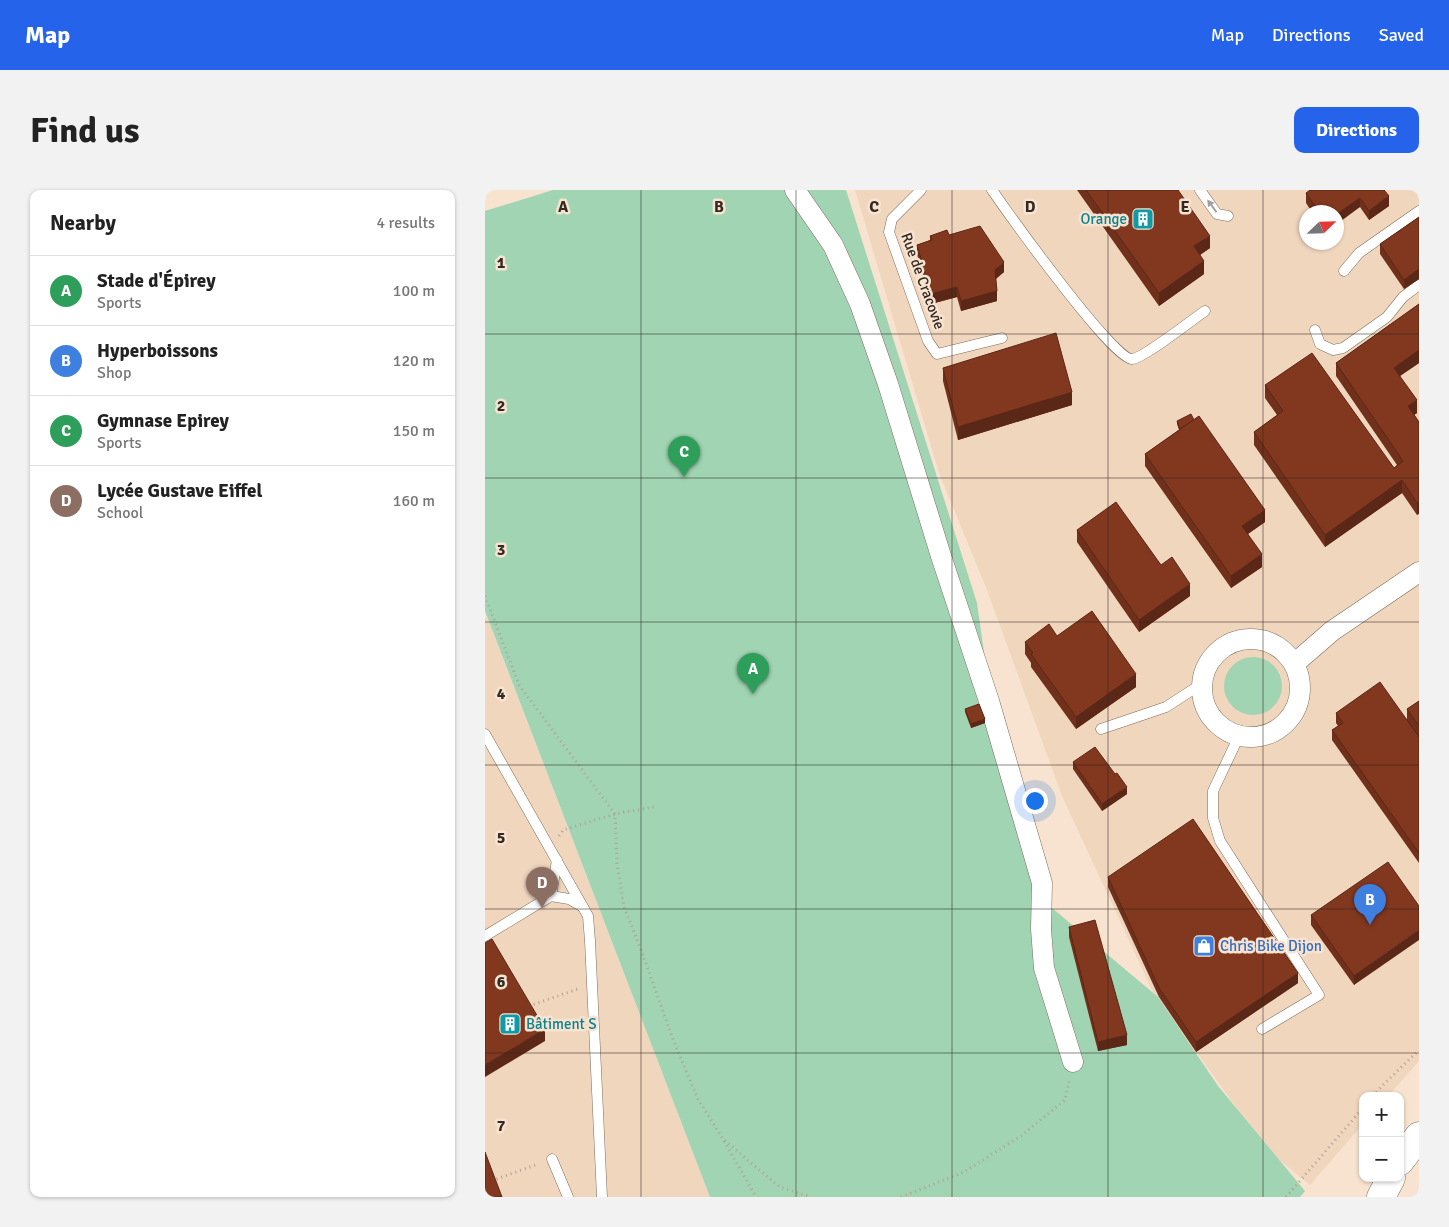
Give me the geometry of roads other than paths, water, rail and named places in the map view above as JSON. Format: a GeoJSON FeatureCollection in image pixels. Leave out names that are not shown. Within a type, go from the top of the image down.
{"type":"FeatureCollection","features":[{"type":"Feature","properties":{"kind":"highway"},"geometry":{"type":"LineString","coordinates":[[1404,1157],[1419,1136]]}},
{"type":"Feature","properties":{"kind":"highway"},"geometry":{"type":"LineString","coordinates":[[1381,1197],[1389,1182]]}},
{"type":"Feature","properties":{"kind":"street"},"geometry":{"type":"LineString","coordinates":[[795,190],[833,245],[861,304],[989,701],[1042,882],[1041,929],[1044,968],[1073,1062]]}},
{"type":"Feature","properties":{"kind":"street"},"geometry":{"type":"LineString","coordinates":[[1294,664],[1332,631],[1419,572]]}},
{"type":"Feature","properties":{"kind":"street"},"geometry":{"type":"LineString","coordinates":[[1253,638],[1269,642],[1283,650],[1294,664],[1300,682],[1299,699],[1291,717],[1279,728],[1262,735],[1239,736],[1226,729],[1213,718],[1204,700],[1203,683],[1208,664],[1219,651],[1236,641],[1253,638]]}},
{"type":"Feature","properties":{"kind":"lane","name":"Rue de Cracovie"},"geometry":{"type":"LineString","coordinates":[[921,190],[892,219],[889,232],[928,341],[937,354],[1002,338]]}},
{"type":"Feature","properties":{"kind":"lane"},"geometry":{"type":"LineString","coordinates":[[992,190],[1027,240],[1098,329],[1126,358],[1133,359],[1148,351],[1205,310]]}},
{"type":"Feature","properties":{"kind":"lane"},"geometry":{"type":"LineString","coordinates":[[1200,190],[1217,214],[1228,216]]}},
{"type":"Feature","properties":{"kind":"lane"},"geometry":{"type":"LineString","coordinates":[[1344,271],[1359,253],[1419,211]]}},
{"type":"Feature","properties":{"kind":"lane"},"geometry":{"type":"LineString","coordinates":[[1315,330],[1320,344],[1333,350],[1343,348],[1387,317],[1403,296],[1419,285]]}},
{"type":"Feature","properties":{"kind":"lane"},"geometry":{"type":"LineString","coordinates":[[1101,729],[1166,707],[1203,683]]}},
{"type":"Feature","properties":{"kind":"lane"},"geometry":{"type":"LineString","coordinates":[[485,734],[588,916],[602,1197]]}},
{"type":"Feature","properties":{"kind":"lane"},"geometry":{"type":"LineString","coordinates":[[1239,736],[1213,791],[1213,818],[1220,841],[1319,995],[1262,1029]]}},
{"type":"Feature","properties":{"kind":"lane"},"geometry":{"type":"LineString","coordinates":[[551,896],[557,860]]}},
{"type":"Feature","properties":{"kind":"lane"},"geometry":{"type":"LineString","coordinates":[[485,936],[551,896],[569,899],[583,907]]}},
{"type":"Feature","properties":{"kind":"lane"},"geometry":{"type":"LineString","coordinates":[[552,1159],[568,1197]]}},
{"type":"Feature","properties":{"kind":"place","name":"Orange"},"geometry":{"type":"Point","coordinates":[1143,219]}},
{"type":"Feature","properties":{"kind":"place","name":"Gymnase Epirey"},"geometry":{"type":"Point","coordinates":[684,477]}},
{"type":"Feature","properties":{"kind":"place","name":"Stade d'Épirey"},"geometry":{"type":"Point","coordinates":[753,694]}},
{"type":"Feature","properties":{"kind":"place","name":"Lycée Gustave Eiffel"},"geometry":{"type":"Point","coordinates":[542,908]}},
{"type":"Feature","properties":{"kind":"place","name":"Hyperboissons"},"geometry":{"type":"Point","coordinates":[1370,925]}},
{"type":"Feature","properties":{"kind":"place","name":"Chris Bike Dijon"},"geometry":{"type":"Point","coordinates":[1204,946]}},
{"type":"Feature","properties":{"kind":"place","name":"Bâtiment S"},"geometry":{"type":"Point","coordinates":[510,1024]}}]}
